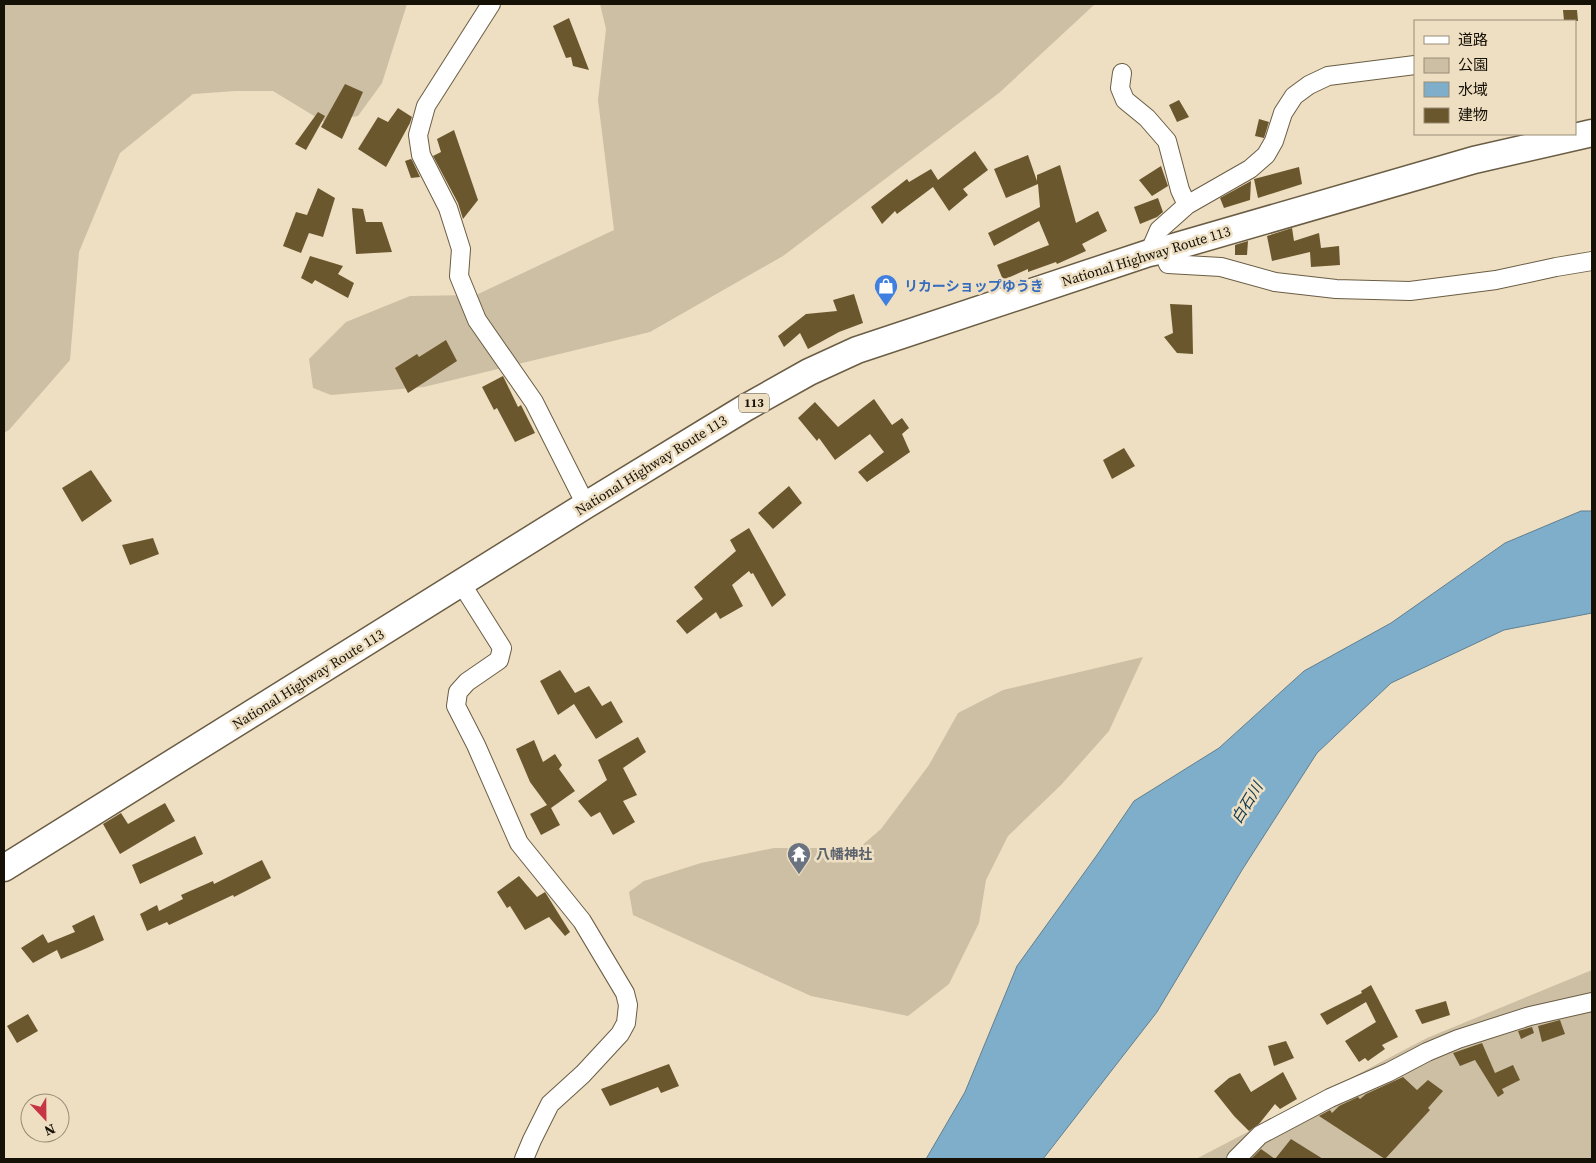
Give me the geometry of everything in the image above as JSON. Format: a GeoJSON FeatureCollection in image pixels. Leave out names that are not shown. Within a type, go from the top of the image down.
{"type":"FeatureCollection","features":[{"type":"Feature","properties":{"kind":"highway","name":"National Highway Route 113"},"geometry":{"type":"LineString","coordinates":[[4,868],[586,505],[745,408],[809,372],[867,347],[1156,252],[1474,160],[1592,133]]}},
{"type":"Feature","properties":{"kind":"street"},"geometry":{"type":"LineString","coordinates":[[492,4],[426,106],[418,135],[421,155],[448,208],[461,249],[459,276],[477,320],[534,402],[586,505]]}},
{"type":"Feature","properties":{"kind":"street"},"geometry":{"type":"LineString","coordinates":[[1414,65],[1328,76],[1309,85],[1294,96],[1284,113],[1274,141],[1266,155],[1250,168],[1187,205],[1159,230],[1156,252],[1168,264],[1221,267],[1275,282],[1336,289],[1410,291],[1496,280],[1592,261]]}},
{"type":"Feature","properties":{"kind":"street"},"geometry":{"type":"LineString","coordinates":[[1122,73],[1120,88],[1125,100],[1147,118],[1167,141],[1180,190],[1187,205]]}},
{"type":"Feature","properties":{"kind":"street"},"geometry":{"type":"LineString","coordinates":[[462,583],[502,648],[499,660],[467,682],[458,692],[456,706],[476,745],[519,843],[582,921],[625,993],[628,1006],[626,1023],[620,1034],[550,1104],[524,1159]]}},
{"type":"Feature","properties":{"kind":"street"},"geometry":{"type":"LineString","coordinates":[[1236,1159],[1260,1135],[1330,1098],[1390,1072],[1427,1052],[1458,1039],[1530,1016],[1592,1002]]}},
{"type":"Feature","properties":{"kind":"green space"},"geometry":{"type":"Polygon","coordinates":[[[4,4],[407,4],[382,83],[358,116],[324,122],[273,91],[193,94],[120,153],[79,252],[70,360],[9,430],[4,433],[4,4]]]}},
{"type":"Feature","properties":{"kind":"green space"},"geometry":{"type":"Polygon","coordinates":[[[600,4],[1095,4],[999,93],[783,256],[650,332],[424,387],[331,395],[313,388],[309,359],[346,322],[410,296],[476,295],[614,230],[598,100],[606,29],[600,4]]]}},
{"type":"Feature","properties":{"kind":"green space"},"geometry":{"type":"Polygon","coordinates":[[[1143,657],[1109,731],[1061,785],[1008,836],[986,880],[979,923],[949,984],[908,1016],[811,996],[633,915],[629,892],[644,881],[701,863],[774,848],[859,848],[881,829],[929,765],[958,713],[1003,690],[1143,657]]]}},
{"type":"Feature","properties":{"kind":"green space"},"geometry":{"type":"Polygon","coordinates":[[[1592,970],[1592,1159],[1196,1159],[1427,1038],[1592,970]]]}},
{"type":"Feature","properties":{"kind":"water","name":"白石川"},"geometry":{"type":"Polygon","coordinates":[[[1581,511],[1592,511],[1592,613],[1504,630],[1391,683],[1317,753],[1242,870],[1157,1012],[1043,1159],[926,1159],[965,1092],[1017,966],[1134,801],[1219,748],[1304,671],[1391,623],[1505,543],[1581,511]]]}},
{"type":"Feature","properties":{"kind":"building"},"geometry":{"type":"Polygon","coordinates":[[[1563,10],[1577,10],[1578,21],[1564,20],[1563,10]]]}},
{"type":"Feature","properties":{"kind":"building"},"geometry":{"type":"Polygon","coordinates":[[[569,18],[589,70],[573,66],[571,57],[566,58],[553,26],[569,18]]]}},
{"type":"Feature","properties":{"kind":"building"},"geometry":{"type":"Polygon","coordinates":[[[345,84],[363,92],[342,139],[321,127],[345,84]]]}},
{"type":"Feature","properties":{"kind":"building"},"geometry":{"type":"Polygon","coordinates":[[[1179,100],[1189,117],[1177,122],[1169,105],[1179,100]]]}},
{"type":"Feature","properties":{"kind":"building"},"geometry":{"type":"Polygon","coordinates":[[[398,108],[412,117],[386,167],[358,149],[378,117],[388,122],[398,108]]]}},
{"type":"Feature","properties":{"kind":"building"},"geometry":{"type":"Polygon","coordinates":[[[318,112],[325,116],[306,150],[295,144],[318,112]]]}},
{"type":"Feature","properties":{"kind":"building"},"geometry":{"type":"Polygon","coordinates":[[[1259,119],[1269,122],[1264,138],[1255,136],[1259,119]]]}},
{"type":"Feature","properties":{"kind":"building"},"geometry":{"type":"Polygon","coordinates":[[[454,130],[478,200],[463,219],[458,203],[433,156],[441,152],[437,139],[454,130]]]}},
{"type":"Feature","properties":{"kind":"building"},"geometry":{"type":"Polygon","coordinates":[[[975,151],[988,170],[963,189],[968,195],[949,211],[933,187],[897,214],[895,211],[882,224],[871,207],[907,179],[909,182],[931,169],[938,180],[975,151]]]}},
{"type":"Feature","properties":{"kind":"building"},"geometry":{"type":"Polygon","coordinates":[[[1028,155],[1037,181],[1037,175],[1060,165],[1076,223],[1098,211],[1107,231],[1082,244],[1086,251],[1057,264],[1056,262],[1028,272],[1028,269],[1003,280],[997,265],[1049,245],[1039,221],[994,246],[988,233],[1040,207],[1038,184],[1006,198],[994,169],[1028,155]]]}},
{"type":"Feature","properties":{"kind":"building"},"geometry":{"type":"Polygon","coordinates":[[[411,159],[420,177],[411,178],[405,161],[411,159]]]}},
{"type":"Feature","properties":{"kind":"building"},"geometry":{"type":"Polygon","coordinates":[[[1161,166],[1168,186],[1152,196],[1139,180],[1161,166]]]}},
{"type":"Feature","properties":{"kind":"building"},"geometry":{"type":"Polygon","coordinates":[[[1299,167],[1302,184],[1258,198],[1254,179],[1299,167]]]}},
{"type":"Feature","properties":{"kind":"building"},"geometry":{"type":"Polygon","coordinates":[[[1251,181],[1250,200],[1224,208],[1220,198],[1251,181]]]}},
{"type":"Feature","properties":{"kind":"building"},"geometry":{"type":"Polygon","coordinates":[[[318,188],[335,198],[323,237],[309,233],[301,253],[283,246],[296,212],[307,215],[318,188]]]}},
{"type":"Feature","properties":{"kind":"building"},"geometry":{"type":"Polygon","coordinates":[[[1158,198],[1163,212],[1157,217],[1140,224],[1134,207],[1158,198]]]}},
{"type":"Feature","properties":{"kind":"building"},"geometry":{"type":"Polygon","coordinates":[[[352,208],[363,209],[366,222],[382,222],[392,252],[356,254],[352,208]]]}},
{"type":"Feature","properties":{"kind":"building"},"geometry":{"type":"Polygon","coordinates":[[[1292,228],[1294,241],[1319,233],[1321,248],[1339,246],[1340,265],[1311,267],[1310,252],[1272,261],[1267,236],[1292,228]]]}},
{"type":"Feature","properties":{"kind":"building"},"geometry":{"type":"Polygon","coordinates":[[[1248,241],[1247,255],[1235,255],[1235,245],[1248,241]]]}},
{"type":"Feature","properties":{"kind":"building"},"geometry":{"type":"Polygon","coordinates":[[[310,256],[343,266],[338,274],[354,283],[348,298],[315,280],[312,284],[301,278],[310,256]]]}},
{"type":"Feature","properties":{"kind":"building"},"geometry":{"type":"Polygon","coordinates":[[[854,294],[863,323],[839,332],[808,349],[800,333],[784,347],[778,336],[806,314],[837,311],[833,300],[854,294]]]}},
{"type":"Feature","properties":{"kind":"building"},"geometry":{"type":"Polygon","coordinates":[[[1170,304],[1192,305],[1193,354],[1177,353],[1164,337],[1173,333],[1170,304]]]}},
{"type":"Feature","properties":{"kind":"building"},"geometry":{"type":"Polygon","coordinates":[[[446,340],[457,361],[408,393],[395,368],[417,354],[419,357],[446,340]]]}},
{"type":"Feature","properties":{"kind":"building"},"geometry":{"type":"Polygon","coordinates":[[[503,376],[518,407],[521,405],[535,433],[515,442],[497,408],[494,410],[482,387],[503,376]]]}},
{"type":"Feature","properties":{"kind":"building"},"geometry":{"type":"Polygon","coordinates":[[[874,399],[892,425],[902,418],[909,428],[902,434],[910,452],[867,482],[858,472],[884,452],[870,434],[835,460],[819,438],[817,441],[798,418],[815,402],[838,427],[874,399]]]}},
{"type":"Feature","properties":{"kind":"building"},"geometry":{"type":"Polygon","coordinates":[[[1124,448],[1135,466],[1112,479],[1103,460],[1124,448]]]}},
{"type":"Feature","properties":{"kind":"building"},"geometry":{"type":"Polygon","coordinates":[[[91,470],[112,501],[82,522],[62,488],[91,470]]]}},
{"type":"Feature","properties":{"kind":"building"},"geometry":{"type":"Polygon","coordinates":[[[789,486],[802,503],[773,529],[758,513],[789,486]]]}},
{"type":"Feature","properties":{"kind":"building"},"geometry":{"type":"Polygon","coordinates":[[[749,528],[786,595],[772,607],[753,573],[751,574],[749,571],[732,585],[743,606],[720,619],[716,612],[687,634],[676,621],[703,599],[694,587],[736,551],[730,540],[749,528]]]}},
{"type":"Feature","properties":{"kind":"building"},"geometry":{"type":"Polygon","coordinates":[[[153,538],[159,554],[130,565],[122,545],[153,538]]]}},
{"type":"Feature","properties":{"kind":"building"},"geometry":{"type":"Polygon","coordinates":[[[560,670],[575,693],[589,686],[602,706],[611,701],[623,722],[596,739],[574,704],[558,715],[540,681],[560,670]]]}},
{"type":"Feature","properties":{"kind":"building"},"geometry":{"type":"Polygon","coordinates":[[[638,737],[646,752],[623,768],[637,795],[623,801],[635,822],[613,835],[600,812],[591,817],[578,801],[607,780],[598,760],[638,737]]]}},
{"type":"Feature","properties":{"kind":"building"},"geometry":{"type":"Polygon","coordinates":[[[534,740],[543,762],[555,754],[562,765],[559,769],[575,791],[551,808],[560,825],[541,835],[530,814],[547,805],[530,782],[516,749],[534,740]]]}},
{"type":"Feature","properties":{"kind":"building"},"geometry":{"type":"Polygon","coordinates":[[[165,803],[175,821],[120,854],[103,824],[121,813],[128,824],[165,803]]]}},
{"type":"Feature","properties":{"kind":"building"},"geometry":{"type":"Polygon","coordinates":[[[195,836],[203,854],[140,884],[132,865],[195,836]]]}},
{"type":"Feature","properties":{"kind":"building"},"geometry":{"type":"Polygon","coordinates":[[[262,860],[271,878],[234,897],[233,895],[169,925],[167,922],[147,931],[140,914],[157,905],[159,911],[183,899],[181,895],[213,881],[214,884],[262,860]]]}},
{"type":"Feature","properties":{"kind":"building"},"geometry":{"type":"Polygon","coordinates":[[[519,876],[537,897],[545,892],[570,932],[565,936],[549,917],[525,930],[510,906],[507,908],[497,892],[519,876]]]}},
{"type":"Feature","properties":{"kind":"building"},"geometry":{"type":"Polygon","coordinates":[[[94,915],[104,940],[87,948],[61,959],[57,950],[33,963],[21,948],[43,934],[48,943],[75,932],[72,926],[94,915]]]}},
{"type":"Feature","properties":{"kind":"building"},"geometry":{"type":"Polygon","coordinates":[[[1371,985],[1398,1037],[1382,1045],[1385,1049],[1368,1061],[1365,1058],[1359,1062],[1345,1041],[1376,1022],[1366,1002],[1327,1025],[1320,1014],[1362,993],[1361,991],[1371,985]]]}},
{"type":"Feature","properties":{"kind":"building"},"geometry":{"type":"Polygon","coordinates":[[[1446,1001],[1450,1015],[1422,1024],[1415,1010],[1446,1001]]]}},
{"type":"Feature","properties":{"kind":"building"},"geometry":{"type":"Polygon","coordinates":[[[28,1014],[38,1031],[17,1043],[7,1026],[28,1014]]]}},
{"type":"Feature","properties":{"kind":"building"},"geometry":{"type":"Polygon","coordinates":[[[1560,1020],[1565,1034],[1542,1042],[1538,1026],[1560,1020]]]}},
{"type":"Feature","properties":{"kind":"building"},"geometry":{"type":"Polygon","coordinates":[[[1532,1027],[1534,1033],[1521,1039],[1518,1031],[1532,1027]]]}},
{"type":"Feature","properties":{"kind":"building"},"geometry":{"type":"Polygon","coordinates":[[[1286,1041],[1294,1058],[1274,1066],[1268,1046],[1286,1041]]]}},
{"type":"Feature","properties":{"kind":"building"},"geometry":{"type":"Polygon","coordinates":[[[1482,1043],[1495,1073],[1513,1065],[1520,1080],[1502,1089],[1504,1093],[1498,1097],[1475,1060],[1460,1066],[1453,1053],[1482,1043]]]}},
{"type":"Feature","properties":{"kind":"building"},"geometry":{"type":"Polygon","coordinates":[[[669,1064],[679,1086],[661,1093],[658,1087],[610,1106],[601,1089],[669,1064]]]}},
{"type":"Feature","properties":{"kind":"building"},"geometry":{"type":"Polygon","coordinates":[[[1283,1072],[1297,1099],[1280,1109],[1275,1104],[1259,1124],[1249,1131],[1214,1091],[1229,1078],[1240,1073],[1251,1092],[1283,1072]]]}},
{"type":"Feature","properties":{"kind":"building"},"geometry":{"type":"Polygon","coordinates":[[[1403,1077],[1417,1090],[1428,1080],[1443,1091],[1428,1108],[1430,1110],[1385,1159],[1319,1116],[1330,1110],[1332,1113],[1339,1106],[1358,1097],[1360,1099],[1366,1094],[1403,1077]]]}},
{"type":"Feature","properties":{"kind":"building"},"geometry":{"type":"Polygon","coordinates":[[[1291,1139],[1323,1159],[1275,1159],[1291,1139]]]}},
{"type":"Feature","properties":{"kind":"building"},"geometry":{"type":"Polygon","coordinates":[[[1261,1149],[1275,1159],[1251,1159],[1261,1149]]]}},
{"type":"Feature","properties":{"kind":"place","name":"リカーショップゆうき"},"geometry":{"type":"Point","coordinates":[886,307]}},
{"type":"Feature","properties":{"kind":"place","name":"八幡神社"},"geometry":{"type":"Point","coordinates":[799,875]}}]}
